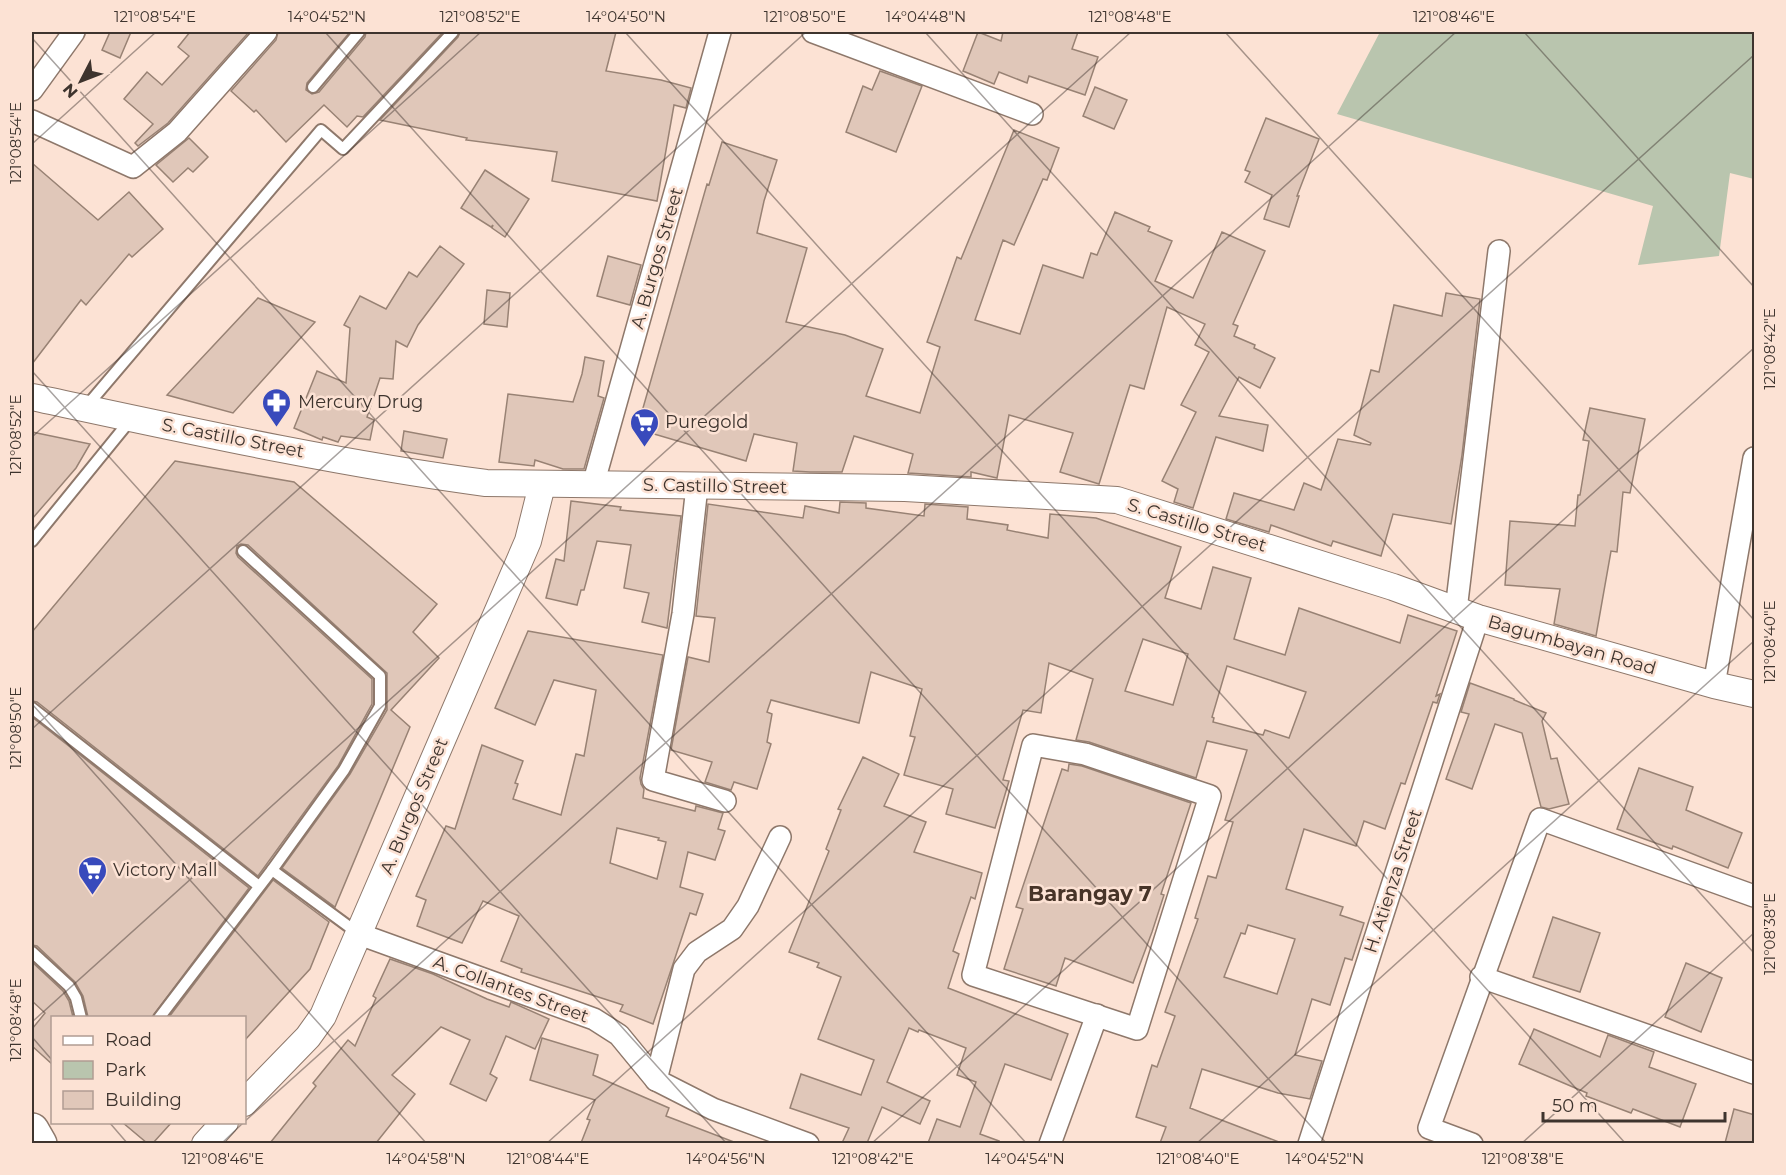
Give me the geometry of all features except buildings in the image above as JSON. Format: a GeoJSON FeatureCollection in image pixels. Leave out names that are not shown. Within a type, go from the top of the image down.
{"type":"FeatureCollection","features":[{"type":"Feature","properties":{"kind":"main road"},"geometry":{"type":"LineString","coordinates":[[32,1130],[40,1143]]}},
{"type":"Feature","properties":{"kind":"street"},"geometry":{"type":"LineString","coordinates":[[32,90],[74,32]]}},
{"type":"Feature","properties":{"kind":"street"},"geometry":{"type":"LineString","coordinates":[[32,121],[134,166],[177,132],[266,32]]}},
{"type":"Feature","properties":{"kind":"street","name":"A. Burgos Street"},"geometry":{"type":"LineString","coordinates":[[593,485],[720,32]]}},
{"type":"Feature","properties":{"kind":"street"},"geometry":{"type":"LineString","coordinates":[[813,32],[1032,114]]}},
{"type":"Feature","properties":{"kind":"street","name":"H. Atienza Street"},"geometry":{"type":"LineString","coordinates":[[1309,1143],[1467,614],[1499,251]]}},
{"type":"Feature","properties":{"kind":"street","name":"S. Castillo Street"},"geometry":{"type":"LineString","coordinates":[[32,397],[423,474],[486,483],[905,488],[1117,500],[1393,587]]}},
{"type":"Feature","properties":{"kind":"street"},"geometry":{"type":"LineString","coordinates":[[1714,685],[1755,458]]}},
{"type":"Feature","properties":{"kind":"street","name":"A. Burgos Street"},"geometry":{"type":"LineString","coordinates":[[246,1101],[308,1037],[322,1016],[528,541],[542,485]]}},
{"type":"Feature","properties":{"kind":"street"},"geometry":{"type":"LineString","coordinates":[[697,486],[683,614],[653,780],[724,801]]}},
{"type":"Feature","properties":{"kind":"street","name":"Bagumbayan Road"},"geometry":{"type":"LineString","coordinates":[[1393,587],[1467,614],[1714,685],[1755,694]]}},
{"type":"Feature","properties":{"kind":"street"},"geometry":{"type":"LineString","coordinates":[[1033,745],[1085,754],[1210,796],[1137,1029],[1097,1015],[973,975],[1033,745]]}},
{"type":"Feature","properties":{"kind":"street"},"geometry":{"type":"LineString","coordinates":[[1472,1143],[1429,1128],[1481,977],[1540,819],[1755,896]]}},
{"type":"Feature","properties":{"kind":"street"},"geometry":{"type":"LineString","coordinates":[[656,1080],[684,969],[697,952],[732,929],[748,906],[780,837]]}},
{"type":"Feature","properties":{"kind":"street","name":"A. Collantes Street"},"geometry":{"type":"LineString","coordinates":[[359,934],[594,1019],[619,1035],[656,1080],[713,1109],[808,1143]]}},
{"type":"Feature","properties":{"kind":"street"},"geometry":{"type":"LineString","coordinates":[[1481,977],[1755,1073]]}},
{"type":"Feature","properties":{"kind":"street"},"geometry":{"type":"LineString","coordinates":[[1050,1143],[1097,1015]]}},
{"type":"Feature","properties":{"kind":"street"},"geometry":{"type":"LineString","coordinates":[[205,1143],[223,1124]]}},
{"type":"Feature","properties":{"kind":"lane"},"geometry":{"type":"LineString","coordinates":[[314,87],[359,32]]}},
{"type":"Feature","properties":{"kind":"lane"},"geometry":{"type":"LineString","coordinates":[[85,408],[321,130],[343,149],[453,32]]}},
{"type":"Feature","properties":{"kind":"lane"},"geometry":{"type":"LineString","coordinates":[[32,541],[132,418]]}},
{"type":"Feature","properties":{"kind":"lane"},"geometry":{"type":"LineString","coordinates":[[160,1016],[272,870],[344,770],[380,706],[380,676],[243,551]]}},
{"type":"Feature","properties":{"kind":"lane"},"geometry":{"type":"LineString","coordinates":[[32,708],[259,886]]}},
{"type":"Feature","properties":{"kind":"lane"},"geometry":{"type":"LineString","coordinates":[[272,870],[359,934]]}},
{"type":"Feature","properties":{"kind":"lane"},"geometry":{"type":"LineString","coordinates":[[32,952],[69,986],[76,998],[81,1016]]}},
{"type":"Feature","properties":{"kind":"green space"},"geometry":{"type":"Polygon","coordinates":[[[1380,32],[1754,32],[1754,179],[1730,173],[1719,256],[1638,265],[1653,206],[1337,114],[1380,32]]]}},
{"type":"Feature","properties":{"kind":"place","name":"Mercury Drug"},"geometry":{"type":"Point","coordinates":[277,428]}},
{"type":"Feature","properties":{"kind":"place","name":"Puregold"},"geometry":{"type":"Point","coordinates":[644,448]}},
{"type":"Feature","properties":{"kind":"place","name":"Victory Mall"},"geometry":{"type":"Point","coordinates":[92,896]}},
{"type":"Feature","properties":{"kind":"district","name":"Barangay 7"},"geometry":{"type":"Point","coordinates":[1090,894]}}]}
